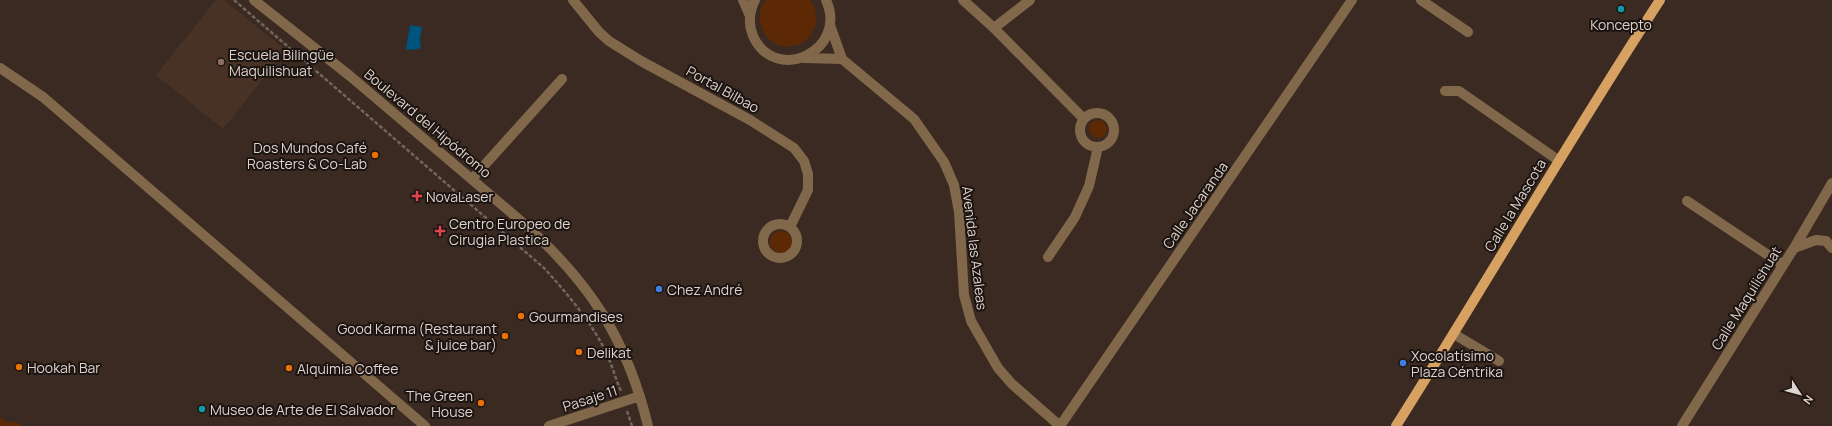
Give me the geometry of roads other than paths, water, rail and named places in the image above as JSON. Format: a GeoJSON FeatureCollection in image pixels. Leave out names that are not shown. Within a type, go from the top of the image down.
{"type":"FeatureCollection","features":[{"type":"Feature","properties":{"kind":"main road","name":"Calle la Mascota"},"geometry":{"type":"LineString","coordinates":[[1396,426],[1454,334],[1558,160],[1660,0]]}},
{"type":"Feature","properties":{"kind":"street","name":"Boulevard del Hipódromo"},"geometry":{"type":"LineString","coordinates":[[254,0],[350,76],[550,246],[579,279],[601,312],[625,354],[635,376],[648,426]]}},
{"type":"Feature","properties":{"kind":"street","name":"Portal Bilbao"},"geometry":{"type":"LineString","coordinates":[[573,0],[592,24],[609,40],[641,61],[750,120],[794,148],[804,161],[808,174],[808,190],[790,227]]}},
{"type":"Feature","properties":{"kind":"street"},"geometry":{"type":"LineString","coordinates":[[744,0],[750,16],[752,34],[762,48],[778,58],[790,60],[801,58],[842,59],[830,25],[830,12],[826,0]]}},
{"type":"Feature","properties":{"kind":"street"},"geometry":{"type":"LineString","coordinates":[[750,16],[755,0]]}},
{"type":"Feature","properties":{"kind":"street"},"geometry":{"type":"LineString","coordinates":[[963,0],[994,28],[1084,119]]}},
{"type":"Feature","properties":{"kind":"street"},"geometry":{"type":"LineString","coordinates":[[994,28],[1030,0]]}},
{"type":"Feature","properties":{"kind":"street","name":"Calle Jacaranda"},"geometry":{"type":"LineString","coordinates":[[1060,426],[1352,0]]}},
{"type":"Feature","properties":{"kind":"street"},"geometry":{"type":"LineString","coordinates":[[1421,0],[1468,32]]}},
{"type":"Feature","properties":{"kind":"street"},"geometry":{"type":"LineString","coordinates":[[801,58],[813,52],[823,43],[830,25]]}},
{"type":"Feature","properties":{"kind":"street","name":"Avenida las Azaleas"},"geometry":{"type":"LineString","coordinates":[[842,59],[914,118],[944,162],[954,184],[959,212],[964,295],[971,321],[998,368],[1012,384],[1060,426]]}},
{"type":"Feature","properties":{"kind":"street"},"geometry":{"type":"LineString","coordinates":[[0,68],[43,97],[425,426]]}},
{"type":"Feature","properties":{"kind":"street"},"geometry":{"type":"LineString","coordinates":[[472,179],[562,80]]}},
{"type":"Feature","properties":{"kind":"street"},"geometry":{"type":"LineString","coordinates":[[1445,92],[1459,91],[1558,160]]}},
{"type":"Feature","properties":{"kind":"street"},"geometry":{"type":"LineString","coordinates":[[1100,112],[1105,114],[1113,123],[1114,129],[1111,140],[1107,144],[1098,147],[1091,146],[1082,139],[1079,129],[1088,114],[1100,112]]}},
{"type":"Feature","properties":{"kind":"street"},"geometry":{"type":"LineString","coordinates":[[1048,257],[1074,217],[1089,186],[1098,147]]}},
{"type":"Feature","properties":{"kind":"street","name":"Calle Maquilishuat"},"geometry":{"type":"LineString","coordinates":[[1682,426],[1794,248],[1832,184]]}},
{"type":"Feature","properties":{"kind":"street"},"geometry":{"type":"LineString","coordinates":[[1687,201],[1783,265]]}},
{"type":"Feature","properties":{"kind":"street"},"geometry":{"type":"LineString","coordinates":[[1794,248],[1816,240],[1826,241],[1832,248]]}},
{"type":"Feature","properties":{"kind":"street"},"geometry":{"type":"LineString","coordinates":[[1454,334],[1499,360]]}},
{"type":"Feature","properties":{"kind":"street","name":"Pasaje 11"},"geometry":{"type":"LineString","coordinates":[[548,426],[640,396]]}},
{"type":"Feature","properties":{"kind":"water"},"geometry":{"type":"Polygon","coordinates":[[[410,25],[422,27],[420,39],[421,48],[412,50],[406,49],[410,25]]]}},
{"type":"Feature","properties":{"kind":"place","name":"Koncepto"},"geometry":{"type":"Point","coordinates":[1621,9]}},
{"type":"Feature","properties":{"kind":"place","name":"Escuela Bilingüe Maquilishuat"},"geometry":{"type":"Point","coordinates":[221,62]}},
{"type":"Feature","properties":{"kind":"place","name":"Dos Mundos Café Roasters & Co-Lab"},"geometry":{"type":"Point","coordinates":[375,155]}},
{"type":"Feature","properties":{"kind":"place","name":"NovaLaser"},"geometry":{"type":"Point","coordinates":[417,196]}},
{"type":"Feature","properties":{"kind":"place","name":"Centro Europeo de Cirugia Plastica"},"geometry":{"type":"Point","coordinates":[440,231]}},
{"type":"Feature","properties":{"kind":"place","name":"Chez André"},"geometry":{"type":"Point","coordinates":[659,289]}},
{"type":"Feature","properties":{"kind":"place","name":"Gourmandises"},"geometry":{"type":"Point","coordinates":[521,316]}},
{"type":"Feature","properties":{"kind":"place","name":"Good Karma (Restaurant & juice bar)"},"geometry":{"type":"Point","coordinates":[505,336]}},
{"type":"Feature","properties":{"kind":"place","name":"Delikat"},"geometry":{"type":"Point","coordinates":[579,352]}},
{"type":"Feature","properties":{"kind":"place","name":"Xocolatísimo Plaza Céntrika"},"geometry":{"type":"Point","coordinates":[1403,363]}},
{"type":"Feature","properties":{"kind":"place","name":"Hookah Bar"},"geometry":{"type":"Point","coordinates":[19,367]}},
{"type":"Feature","properties":{"kind":"place","name":"Alquimia Coffee"},"geometry":{"type":"Point","coordinates":[289,368]}},
{"type":"Feature","properties":{"kind":"place","name":"The Green House"},"geometry":{"type":"Point","coordinates":[481,403]}},
{"type":"Feature","properties":{"kind":"place","name":"Museo de Arte de El Salvador"},"geometry":{"type":"Point","coordinates":[202,409]}}]}
